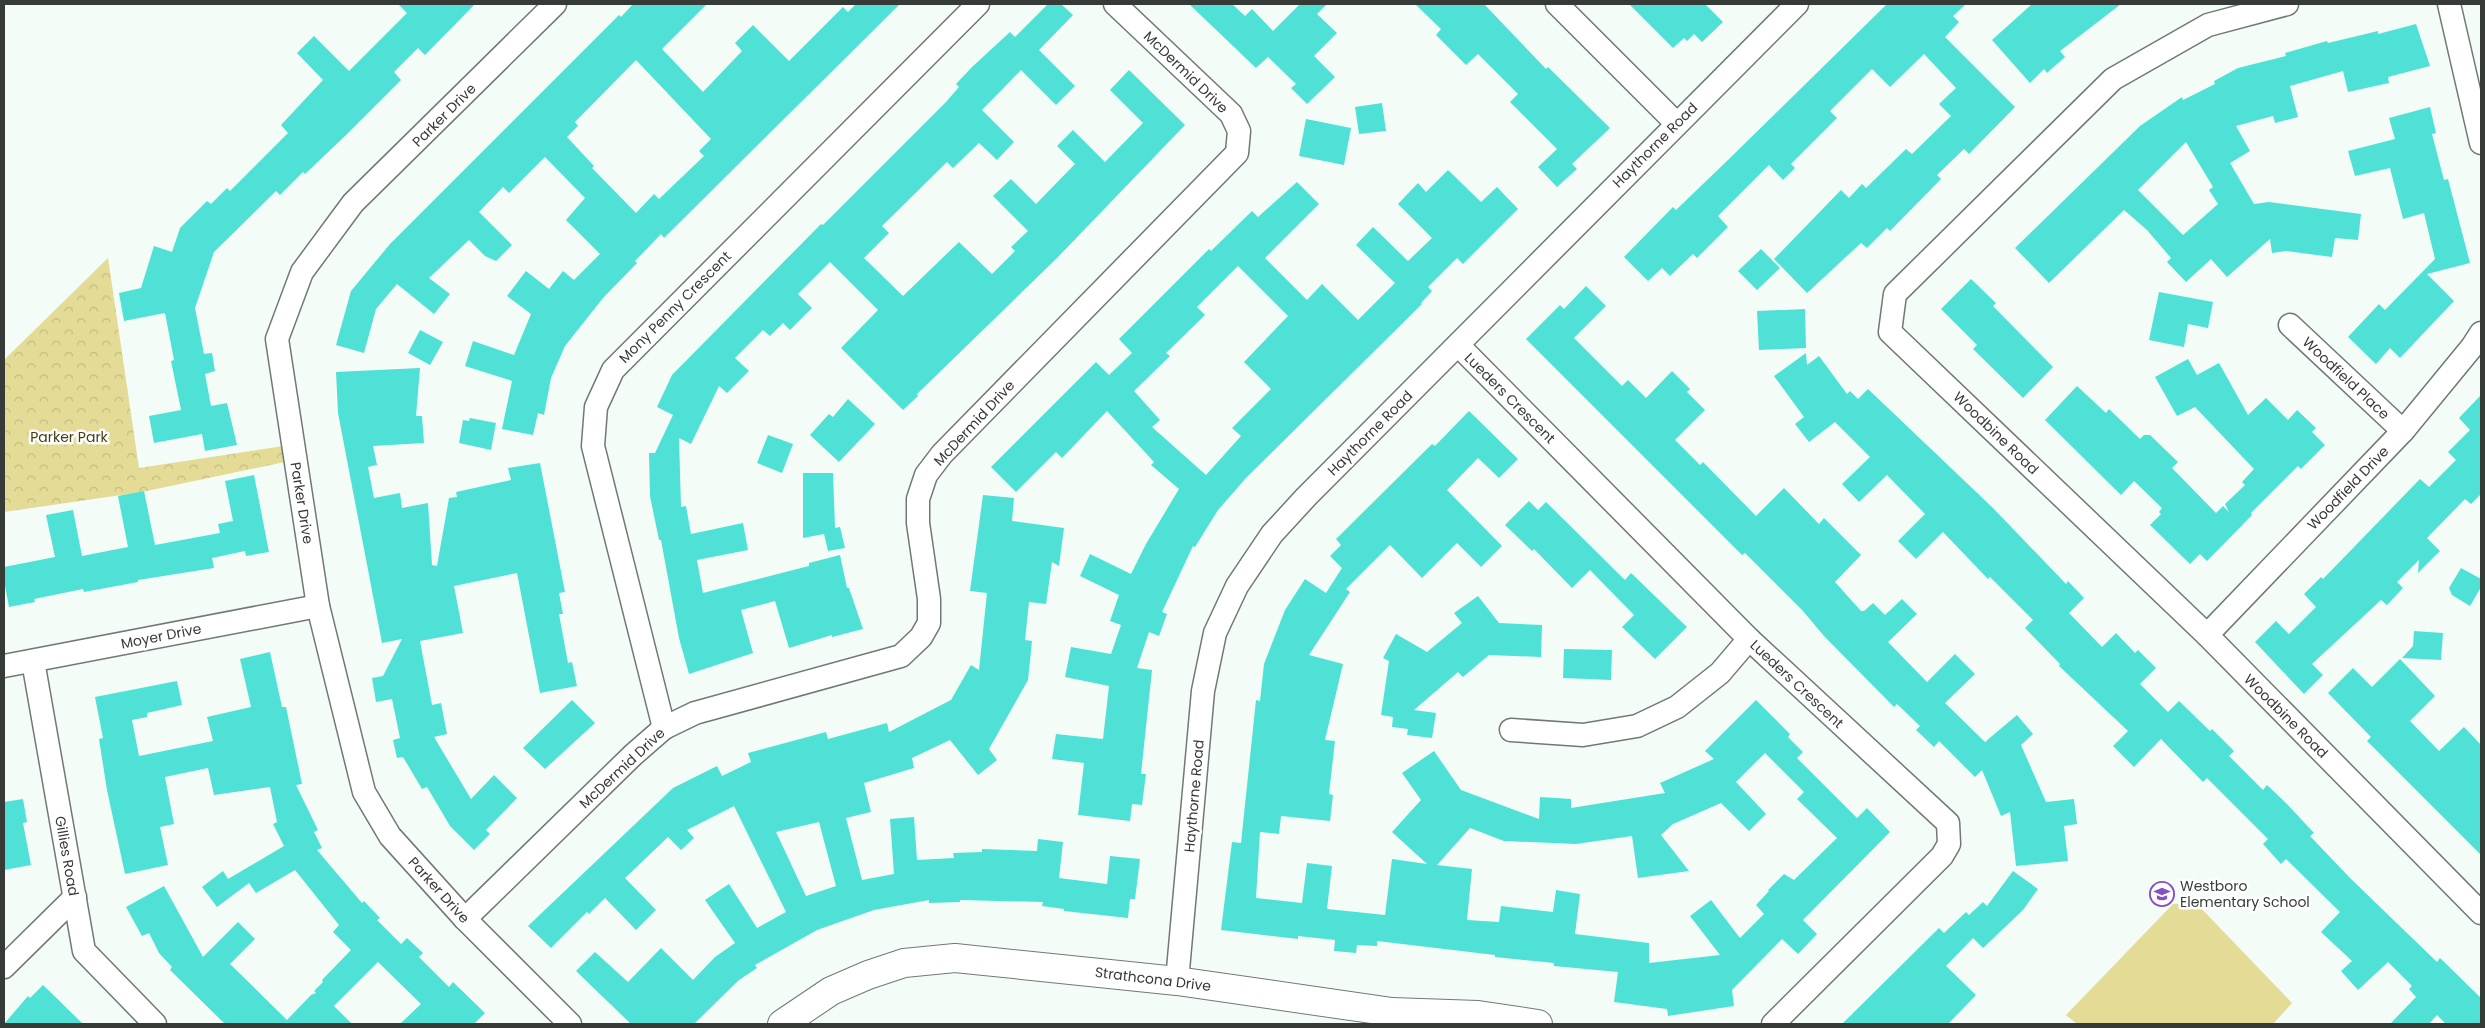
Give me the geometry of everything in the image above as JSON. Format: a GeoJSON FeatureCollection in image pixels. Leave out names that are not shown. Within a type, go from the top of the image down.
{"type":"FeatureCollection","features":[{"type":"Feature","properties":{"kind":"street","name":"Parker Drive"},"geometry":{"type":"LineString","coordinates":[[555,4],[353,203],[302,272],[276,339],[318,606],[364,792],[390,836],[465,920],[570,1024]]}},
{"type":"Feature","properties":{"kind":"street","name":"Mony Penny Crescent"},"geometry":{"type":"LineString","coordinates":[[664,728],[593,446],[596,407],[613,370],[978,4]]}},
{"type":"Feature","properties":{"kind":"street","name":"McDermid Drive"},"geometry":{"type":"LineString","coordinates":[[465,920],[633,755],[664,728],[695,714],[901,656],[921,637],[929,623],[929,599],[918,523],[918,499],[926,475],[942,454],[1237,153],[1239,131],[1231,114],[1115,4]]}},
{"type":"Feature","properties":{"kind":"street"},"geometry":{"type":"LineString","coordinates":[[1557,4],[1676,124]]}},
{"type":"Feature","properties":{"kind":"street","name":"Haythorne Road"},"geometry":{"type":"LineString","coordinates":[[1177,981],[1203,691],[1215,633],[1237,586],[1272,534],[1676,124],[1797,4]]}},
{"type":"Feature","properties":{"kind":"street","name":"Woodbine Road"},"geometry":{"type":"LineString","coordinates":[[2287,4],[2208,25],[2113,79],[1895,294],[1890,332],[2207,636],[2481,913]]}},
{"type":"Feature","properties":{"kind":"street"},"geometry":{"type":"LineString","coordinates":[[2449,4],[2481,143]]}},
{"type":"Feature","properties":{"kind":"street","name":"Woodfield Place"},"geometry":{"type":"LineString","coordinates":[[2290,325],[2402,431]]}},
{"type":"Feature","properties":{"kind":"street","name":"Woodfield Drive"},"geometry":{"type":"LineString","coordinates":[[2207,636],[2402,431],[2472,347],[2481,333]]}},
{"type":"Feature","properties":{"kind":"street","name":"Lueders Crescent"},"geometry":{"type":"LineString","coordinates":[[1458,345],[1749,639],[1948,823],[1949,844],[1942,856],[1773,1024]]}},
{"type":"Feature","properties":{"kind":"street","name":"Moyer Drive"},"geometry":{"type":"LineString","coordinates":[[4,666],[318,606]]}},
{"type":"Feature","properties":{"kind":"street"},"geometry":{"type":"LineString","coordinates":[[1511,730],[1584,735],[1637,726],[1676,707],[1720,674],[1749,639]]}},
{"type":"Feature","properties":{"kind":"street","name":"Gillies Road"},"geometry":{"type":"LineString","coordinates":[[33,661],[84,951],[155,1024]]}},
{"type":"Feature","properties":{"kind":"street"},"geometry":{"type":"LineString","coordinates":[[4,967],[75,897]]}},
{"type":"Feature","properties":{"kind":"street","name":"Strathcona Drive"},"geometry":{"type":"LineString","coordinates":[[782,1024],[831,991],[868,975],[904,963],[956,958],[1177,981],[1391,1018],[1478,1015],[1538,1024]]}},
{"type":"Feature","properties":{"kind":"green space","name":"Parker Park"},"geometry":{"type":"Polygon","coordinates":[[[108,258],[139,468],[283,446],[285,462],[142,492],[4,512],[4,360],[108,258]]]}},
{"type":"Feature","properties":{"kind":"green space"},"geometry":{"type":"Polygon","coordinates":[[[2196,903],[2292,1003],[2273,1024],[2077,1024],[2066,1015],[2173,904],[2196,903]]]}},
{"type":"Feature","properties":{"kind":"building"},"geometry":{"type":"Polygon","coordinates":[[[398,4],[475,4],[425,55],[418,48],[394,72],[401,80],[345,136],[305,174],[303,172],[280,195],[276,191],[214,252],[195,308],[204,354],[212,353],[215,371],[205,374],[211,406],[227,403],[237,445],[205,451],[202,434],[154,443],[149,416],[181,410],[171,361],[174,360],[165,313],[124,321],[119,293],[141,288],[154,246],[172,252],[180,228],[207,201],[211,204],[227,188],[230,191],[288,133],[281,125],[323,80],[297,53],[314,36],[349,71],[407,13],[398,4]]]}},
{"type":"Feature","properties":{"kind":"building"},"geometry":{"type":"Polygon","coordinates":[[[633,4],[707,4],[662,49],[703,92],[742,51],[735,43],[753,25],[789,61],[843,7],[848,12],[856,4],[900,4],[664,238],[661,234],[635,261],[637,263],[603,298],[565,346],[551,378],[544,415],[538,413],[533,435],[502,429],[512,381],[465,366],[473,341],[514,355],[531,314],[507,296],[526,271],[549,289],[563,271],[574,280],[600,254],[566,220],[585,198],[545,157],[509,193],[503,187],[479,212],[512,245],[496,261],[485,256],[469,240],[429,278],[450,294],[434,314],[397,284],[376,309],[364,353],[336,345],[351,291],[390,244],[619,15],[621,17],[633,4]],[[636,60],[575,122],[578,126],[567,137],[594,166],[592,168],[636,213],[654,194],[659,199],[704,156],[699,151],[711,139],[636,60]]]}},
{"type":"Feature","properties":{"kind":"building"},"geometry":{"type":"Polygon","coordinates":[[[1048,4],[1061,4],[1073,15],[1039,50],[1075,86],[1056,105],[1021,70],[982,110],[1014,142],[997,160],[979,143],[953,168],[947,162],[882,226],[889,233],[864,258],[903,296],[959,242],[992,274],[1015,251],[1011,247],[1028,231],[993,196],[1011,179],[1036,204],[1075,164],[1057,146],[1073,130],[1105,162],[1143,123],[1110,90],[1129,70],[1185,125],[1057,258],[917,394],[918,396],[903,410],[841,348],[878,310],[830,262],[798,294],[812,308],[790,330],[783,323],[770,336],[763,330],[735,358],[749,371],[727,393],[719,386],[691,444],[679,438],[681,507],[686,506],[691,534],[743,523],[748,550],[697,560],[703,593],[809,566],[809,563],[840,555],[847,588],[849,588],[863,629],[832,637],[832,635],[789,648],[775,601],[741,610],[753,653],[689,674],[679,638],[661,540],[659,540],[650,496],[649,453],[655,453],[673,415],[657,407],[672,375],[821,224],[823,225],[946,102],[959,87],[956,84],[972,67],[1010,32],[1015,37],[1048,4]]]}},
{"type":"Feature","properties":{"kind":"building"},"geometry":{"type":"Polygon","coordinates":[[[1189,4],[1232,4],[1245,16],[1252,9],[1273,31],[1300,4],[1327,4],[1317,14],[1337,33],[1314,56],[1335,77],[1307,104],[1291,88],[1296,84],[1268,57],[1256,68],[1189,4]]]}},
{"type":"Feature","properties":{"kind":"building"},"geometry":{"type":"Polygon","coordinates":[[[1415,4],[1484,4],[1546,69],[1548,67],[1610,128],[1572,164],[1577,169],[1557,187],[1538,167],[1557,149],[1510,102],[1518,94],[1478,54],[1466,65],[1436,35],[1441,29],[1415,4]]]}},
{"type":"Feature","properties":{"kind":"building"},"geometry":{"type":"Polygon","coordinates":[[[1629,4],[1705,4],[1723,22],[1702,42],[1694,34],[1687,41],[1684,38],[1673,48],[1629,4]]]}},
{"type":"Feature","properties":{"kind":"building"},"geometry":{"type":"Polygon","coordinates":[[[1887,4],[1966,4],[1953,16],[1959,22],[1945,37],[2015,107],[1969,154],[1964,149],[1937,175],[1941,179],[1890,231],[1887,228],[1867,248],[1861,243],[1807,293],[1774,259],[1841,190],[1849,198],[1862,184],[1866,188],[1906,149],[1912,154],[1951,116],[1939,104],[1956,88],[1924,54],[1890,87],[1872,69],[1830,111],[1837,118],[1791,164],[1795,168],[1783,180],[1769,165],[1718,216],[1728,227],[1697,258],[1693,254],[1670,276],[1662,268],[1648,281],[1624,257],[1673,207],[1676,210],[1887,4]]]}},
{"type":"Feature","properties":{"kind":"building"},"geometry":{"type":"Polygon","coordinates":[[[2032,4],[2121,4],[2060,51],[2065,57],[2047,73],[2044,69],[2030,83],[1992,40],[2032,4]]]}},
{"type":"Feature","properties":{"kind":"building"},"geometry":{"type":"Polygon","coordinates":[[[2416,24],[2430,66],[2388,77],[2389,83],[2348,92],[2343,71],[2290,86],[2298,117],[2275,123],[2273,116],[2236,126],[2250,151],[2230,163],[2254,204],[2269,202],[2361,214],[2358,240],[2335,238],[2332,257],[2286,251],[2272,253],[2270,239],[2227,277],[2211,259],[2186,282],[2167,262],[2171,258],[2147,230],[2124,210],[2049,283],[2015,248],[2140,126],[2182,97],[2183,100],[2215,84],[2214,81],[2238,68],[2286,56],[2285,53],[2327,41],[2328,43],[2378,31],[2378,34],[2416,24]],[[2186,142],[2138,190],[2183,235],[2218,204],[2209,190],[2213,187],[2186,142]]]}},
{"type":"Feature","properties":{"kind":"building"},"geometry":{"type":"Polygon","coordinates":[[[1382,103],[1386,131],[1359,134],[1355,107],[1382,103]]]}},
{"type":"Feature","properties":{"kind":"building"},"geometry":{"type":"Polygon","coordinates":[[[2430,107],[2436,133],[2432,134],[2444,180],[2448,179],[2470,263],[2427,274],[2454,301],[2400,358],[2390,348],[2376,364],[2348,337],[2379,304],[2385,310],[2435,259],[2424,213],[2403,219],[2390,168],[2355,176],[2348,151],[2395,139],[2389,118],[2430,107]]]}},
{"type":"Feature","properties":{"kind":"building"},"geometry":{"type":"Polygon","coordinates":[[[1306,119],[1351,128],[1344,165],[1299,156],[1306,119]]]}},
{"type":"Feature","properties":{"kind":"building"},"geometry":{"type":"Polygon","coordinates":[[[1448,170],[1481,202],[1497,187],[1518,209],[1463,264],[1457,258],[1428,287],[1432,291],[1422,304],[1246,478],[1218,510],[1195,547],[1193,546],[1162,612],[1167,614],[1159,636],[1149,632],[1137,668],[1152,670],[1141,774],[1146,774],[1142,805],[1132,804],[1130,821],[1078,815],[1084,763],[1052,759],[1056,734],[1103,739],[1109,686],[1065,677],[1071,647],[1111,654],[1121,625],[1110,621],[1119,595],[1080,576],[1090,554],[1131,574],[1146,544],[1179,489],[1151,465],[1154,462],[1107,411],[1062,458],[1056,452],[1016,492],[991,467],[1096,362],[1109,375],[1132,353],[1119,339],[1209,249],[1211,251],[1252,211],[1258,217],[1297,182],[1319,204],[1265,258],[1307,300],[1322,284],[1358,320],[1395,283],[1356,245],[1373,227],[1408,261],[1432,238],[1398,204],[1418,183],[1426,192],[1448,170]],[[1238,266],[1197,307],[1205,315],[1166,353],[1170,356],[1134,391],[1160,420],[1152,427],[1206,475],[1241,436],[1232,428],[1271,389],[1244,362],[1288,316],[1238,266]]]}},
{"type":"Feature","properties":{"kind":"building"},"geometry":{"type":"Polygon","coordinates":[[[1761,249],[1780,268],[1757,290],[1738,271],[1761,249]]]}},
{"type":"Feature","properties":{"kind":"building"},"geometry":{"type":"Polygon","coordinates":[[[1971,279],[1996,303],[1993,306],[2053,367],[2023,398],[1973,349],[1977,345],[1941,309],[1971,279]]]}},
{"type":"Feature","properties":{"kind":"building"},"geometry":{"type":"Polygon","coordinates":[[[1586,286],[1606,306],[1574,338],[1622,386],[1628,380],[1646,398],[1672,371],[1690,389],[1687,392],[1705,410],[1675,440],[1700,465],[1703,462],[1756,516],[1784,488],[1819,524],[1824,518],[1861,555],[1835,582],[1861,611],[1864,611],[1873,603],[1885,615],[1902,599],[1917,614],[1888,642],[1927,682],[1955,654],[1975,674],[1945,703],[1985,742],[2017,715],[2033,734],[2021,745],[2046,802],[2074,799],[2077,824],[2064,826],[2068,861],[2016,866],[2010,812],[2001,816],[1982,770],[1975,777],[1939,741],[1934,747],[1916,730],[1920,726],[1897,704],[1894,707],[1745,553],[1742,555],[1526,339],[1560,305],[1564,309],[1586,286]]]}},
{"type":"Feature","properties":{"kind":"building"},"geometry":{"type":"Polygon","coordinates":[[[2159,292],[2213,302],[2208,328],[2188,324],[2184,347],[2149,340],[2159,292]]]}},
{"type":"Feature","properties":{"kind":"building"},"geometry":{"type":"Polygon","coordinates":[[[1805,309],[1806,348],[1759,350],[1757,311],[1805,309]]]}},
{"type":"Feature","properties":{"kind":"building"},"geometry":{"type":"Polygon","coordinates":[[[420,330],[443,342],[430,365],[408,353],[420,330]]]}},
{"type":"Feature","properties":{"kind":"building"},"geometry":{"type":"Polygon","coordinates":[[[1806,353],[1807,365],[1819,356],[1847,394],[1850,391],[1858,399],[1868,389],[1993,508],[2066,584],[2068,581],[2084,598],[2069,613],[2102,647],[2116,633],[2135,653],[2138,650],[2156,668],[2140,684],[2168,712],[2179,701],[2210,731],[2212,729],[2234,751],[2229,756],[2263,790],[2267,785],[2286,803],[2314,833],[2310,836],[2350,878],[2437,962],[2440,958],[2481,998],[2481,1024],[2446,1024],[2437,1015],[2429,1024],[2390,1024],[2416,997],[2409,989],[2412,986],[2388,962],[2358,990],[2341,971],[2352,961],[2321,932],[2340,912],[2286,859],[2281,864],[2263,844],[2268,839],[2207,778],[2203,782],[2161,739],[2134,767],[2113,746],[2128,731],[2059,666],[2060,664],[2025,628],[2033,620],[1990,577],[1988,579],[1943,532],[1916,559],[1898,541],[1925,514],[1887,475],[1859,502],[1842,484],[1870,457],[1835,422],[1809,442],[1795,424],[1804,417],[1774,376],[1806,353]]]}},
{"type":"Feature","properties":{"kind":"building"},"geometry":{"type":"Polygon","coordinates":[[[2188,359],[2197,375],[2219,363],[2248,415],[2266,398],[2288,420],[2297,410],[2316,428],[2312,432],[2325,445],[2301,469],[2298,466],[2207,561],[2200,554],[2190,564],[2150,525],[2161,514],[2159,512],[2162,508],[2134,481],[2121,495],[2045,420],[2077,386],[2106,413],[2109,409],[2140,439],[2144,435],[2150,435],[2178,462],[2172,468],[2216,513],[2223,506],[2229,512],[2225,504],[2245,485],[2242,482],[2254,469],[2195,407],[2177,416],[2155,377],[2188,359]]]}},
{"type":"Feature","properties":{"kind":"building"},"geometry":{"type":"Polygon","coordinates":[[[420,368],[416,416],[422,416],[424,443],[373,446],[377,465],[368,467],[374,498],[400,493],[402,508],[428,503],[432,565],[437,566],[449,498],[457,497],[456,492],[511,480],[508,468],[540,463],[565,592],[559,593],[563,614],[559,614],[568,663],[572,662],[577,686],[540,693],[517,573],[454,586],[463,633],[420,641],[432,705],[441,703],[447,734],[434,737],[471,799],[494,775],[517,798],[486,830],[490,834],[474,850],[450,826],[427,787],[422,789],[403,757],[397,758],[393,740],[400,738],[392,699],[376,702],[372,678],[383,676],[402,639],[382,643],[338,413],[336,372],[420,368]]]}},
{"type":"Feature","properties":{"kind":"building"},"geometry":{"type":"Polygon","coordinates":[[[2481,395],[2481,494],[2471,504],[2465,499],[2427,538],[2440,551],[2418,573],[2419,560],[2397,582],[2403,588],[2387,605],[2381,600],[2312,664],[2323,675],[2304,694],[2255,642],[2276,621],[2289,634],[2316,607],[2304,594],[2321,577],[2323,579],[2420,479],[2429,487],[2456,460],[2448,452],[2470,430],[2459,418],[2481,395]]]}},
{"type":"Feature","properties":{"kind":"building"},"geometry":{"type":"Polygon","coordinates":[[[848,399],[875,424],[839,462],[810,435],[829,414],[833,417],[848,399]]]}},
{"type":"Feature","properties":{"kind":"building"},"geometry":{"type":"Polygon","coordinates":[[[1469,411],[1518,459],[1499,478],[1478,458],[1447,490],[1502,546],[1481,567],[1457,543],[1422,578],[1390,545],[1346,589],[1350,592],[1309,655],[1343,664],[1325,740],[1335,741],[1329,794],[1333,795],[1330,821],[1281,816],[1279,834],[1260,832],[1256,898],[1302,903],[1307,863],[1332,866],[1327,909],[1385,915],[1392,859],[1427,864],[1392,832],[1421,800],[1402,773],[1434,751],[1461,790],[1539,819],[1540,797],[1571,799],[1571,808],[1665,793],[1660,783],[1714,759],[1705,751],[1756,700],[1790,734],[1788,737],[1803,752],[1797,758],[1857,818],[1867,808],[1890,832],[1803,920],[1817,934],[1798,954],[1782,939],[1732,990],[1734,1006],[1668,1016],[1667,1009],[1614,1002],[1618,972],[1554,966],[1554,963],[1377,941],[1377,946],[1357,945],[1356,953],[1334,951],[1335,940],[1298,936],[1298,939],[1221,930],[1232,842],[1241,843],[1256,700],[1260,701],[1264,664],[1285,610],[1305,579],[1326,593],[1342,568],[1330,556],[1341,545],[1336,539],[1432,444],[1435,446],[1469,411]],[[1765,753],[1736,782],[1766,814],[1749,831],[1721,803],[1673,824],[1661,835],[1689,871],[1638,878],[1632,836],[1576,844],[1504,841],[1470,828],[1437,865],[1472,869],[1467,920],[1499,922],[1501,906],[1553,912],[1556,890],[1580,894],[1575,934],[1649,943],[1649,963],[1720,955],[1690,916],[1711,900],[1740,938],[1764,914],[1756,905],[1768,890],[1784,874],[1794,880],[1837,838],[1797,799],[1804,792],[1765,753]]]}},
{"type":"Feature","properties":{"kind":"building"},"geometry":{"type":"Polygon","coordinates":[[[470,418],[496,423],[491,450],[459,443],[463,420],[469,421],[470,418]]]}},
{"type":"Feature","properties":{"kind":"building"},"geometry":{"type":"Polygon","coordinates":[[[768,435],[793,444],[782,473],[757,463],[768,435]]]}},
{"type":"Feature","properties":{"kind":"building"},"geometry":{"type":"Polygon","coordinates":[[[803,473],[833,473],[835,528],[840,527],[845,548],[828,551],[824,534],[803,538],[803,473]]]}},
{"type":"Feature","properties":{"kind":"building"},"geometry":{"type":"Polygon","coordinates":[[[254,475],[269,552],[246,556],[245,551],[212,558],[214,568],[138,580],[138,582],[84,592],[83,589],[34,599],[35,602],[9,607],[4,581],[4,567],[55,557],[46,515],[73,510],[82,556],[128,547],[118,496],[144,491],[155,545],[220,533],[218,524],[233,521],[225,481],[254,475]]]}},
{"type":"Feature","properties":{"kind":"building"},"geometry":{"type":"Polygon","coordinates":[[[983,495],[1014,498],[1012,521],[1064,528],[1059,566],[1052,562],[1046,604],[1029,602],[1025,640],[1032,641],[1028,680],[989,749],[997,760],[978,775],[950,740],[912,758],[914,768],[864,783],[871,812],[846,818],[862,880],[894,874],[890,819],[914,817],[917,860],[954,858],[953,853],[982,852],[982,849],[1037,851],[1038,839],[1063,842],[1059,878],[1107,884],[1110,856],[1140,859],[1135,899],[1130,899],[1128,918],[1064,911],[1064,909],[1042,906],[1043,902],[960,900],[960,902],[929,903],[929,900],[874,910],[817,930],[755,965],[757,968],[739,980],[694,1024],[631,1024],[576,971],[595,952],[628,982],[661,948],[693,980],[715,957],[735,943],[705,900],[729,884],[757,928],[786,912],[734,806],[687,830],[694,838],[681,850],[668,837],[625,878],[656,910],[636,930],[605,898],[589,914],[587,912],[551,948],[528,926],[673,788],[717,766],[722,776],[751,762],[748,753],[826,732],[828,739],[887,723],[889,732],[951,700],[971,665],[979,670],[987,593],[970,591],[983,495]],[[819,822],[776,832],[806,896],[836,886],[819,822]]]}},
{"type":"Feature","properties":{"kind":"building"},"geometry":{"type":"Polygon","coordinates":[[[1529,501],[1538,510],[1546,502],[1625,580],[1631,573],[1687,627],[1655,659],[1622,627],[1634,615],[1590,570],[1572,588],[1534,549],[1532,551],[1505,525],[1529,501]]]}},
{"type":"Feature","properties":{"kind":"building"},"geometry":{"type":"Polygon","coordinates":[[[2461,568],[2481,579],[2481,587],[2470,606],[2452,595],[2449,588],[2461,568]]]}},
{"type":"Feature","properties":{"kind":"building"},"geometry":{"type":"Polygon","coordinates":[[[1478,596],[1499,623],[1542,625],[1541,657],[1489,655],[1463,677],[1458,672],[1414,710],[1436,713],[1432,738],[1407,735],[1408,729],[1392,727],[1393,717],[1381,715],[1389,661],[1383,658],[1396,634],[1427,652],[1462,623],[1454,613],[1478,596]]]}},
{"type":"Feature","properties":{"kind":"building"},"geometry":{"type":"Polygon","coordinates":[[[2414,631],[2443,633],[2441,660],[2402,658],[2413,646],[2414,631]]]}},
{"type":"Feature","properties":{"kind":"building"},"geometry":{"type":"Polygon","coordinates":[[[1564,649],[1612,650],[1611,680],[1563,678],[1564,649]]]}},
{"type":"Feature","properties":{"kind":"building"},"geometry":{"type":"Polygon","coordinates":[[[270,652],[282,707],[286,707],[302,784],[296,785],[318,830],[314,832],[322,848],[317,850],[362,903],[364,901],[380,918],[377,920],[401,944],[407,938],[423,953],[419,957],[449,987],[453,982],[485,1013],[474,1024],[400,1024],[421,1004],[378,962],[334,1006],[352,1024],[225,1024],[170,970],[172,967],[159,953],[149,933],[142,936],[126,907],[164,886],[203,957],[238,922],[255,939],[230,964],[287,1020],[311,995],[316,993],[314,991],[323,982],[322,980],[351,950],[333,932],[339,925],[295,870],[256,893],[249,883],[217,907],[202,887],[223,871],[228,879],[284,846],[273,824],[277,822],[270,787],[214,795],[208,768],[165,777],[174,824],[160,827],[168,865],[125,874],[107,790],[99,739],[103,738],[95,697],[177,681],[182,705],[147,713],[147,717],[132,720],[139,756],[213,741],[207,717],[251,707],[240,659],[270,652]]]}},
{"type":"Feature","properties":{"kind":"building"},"geometry":{"type":"Polygon","coordinates":[[[2400,659],[2435,696],[2410,721],[2439,751],[2464,727],[2481,745],[2481,855],[2367,741],[2371,737],[2328,693],[2353,668],[2372,687],[2400,659]]]}},
{"type":"Feature","properties":{"kind":"building"},"geometry":{"type":"Polygon","coordinates":[[[572,700],[595,723],[545,769],[523,748],[572,700]]]}},
{"type":"Feature","properties":{"kind":"building"},"geometry":{"type":"Polygon","coordinates":[[[23,799],[27,822],[23,823],[31,865],[4,870],[4,802],[23,799]]]}},
{"type":"Feature","properties":{"kind":"building"},"geometry":{"type":"Polygon","coordinates":[[[2013,871],[2038,889],[2023,910],[1983,948],[1973,938],[1946,966],[1976,995],[1948,1024],[1842,1024],[1939,928],[1944,933],[1966,912],[1969,915],[1983,902],[1987,906],[2013,871]]]}},
{"type":"Feature","properties":{"kind":"building"},"geometry":{"type":"Polygon","coordinates":[[[43,985],[83,1024],[4,1024],[28,996],[30,998],[43,985]]]}},
{"type":"Feature","properties":{"kind":"place","name":"Westboro Elementary School"},"geometry":{"type":"Point","coordinates":[2162,894]}}]}
